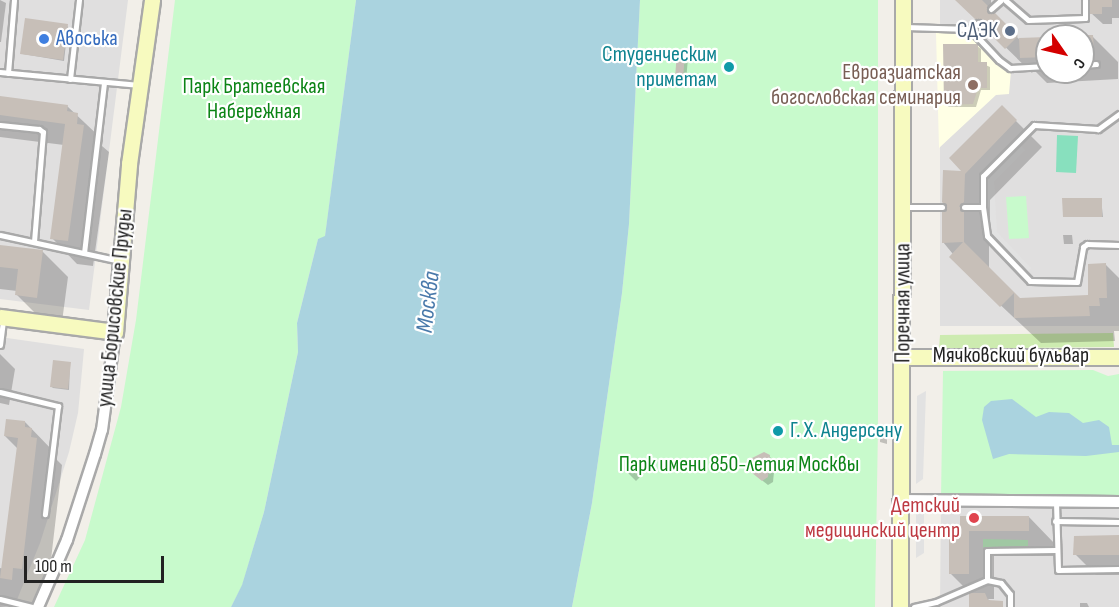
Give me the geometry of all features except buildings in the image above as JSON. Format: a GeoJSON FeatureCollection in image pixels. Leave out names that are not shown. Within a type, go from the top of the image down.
{"type":"FeatureCollection","features":[{"type":"Feature","properties":{"kind":"street","name":"улица Борисовские Пруды"},"geometry":{"type":"LineString","coordinates":[[38,607],[67,540],[102,430],[115,332],[129,164],[152,0]]}},
{"type":"Feature","properties":{"kind":"street","name":"Поречная улица"},"geometry":{"type":"LineString","coordinates":[[900,607],[903,0]]}},
{"type":"Feature","properties":{"kind":"street"},"geometry":{"type":"LineString","coordinates":[[2,317],[115,332]]}},
{"type":"Feature","properties":{"kind":"street","name":"Мячковский бульвар"},"geometry":{"type":"LineString","coordinates":[[903,357],[1119,357]]}},
{"type":"Feature","properties":{"kind":"street"},"geometry":{"type":"LineString","coordinates":[[901,500],[1119,502]]}},
{"type":"Feature","properties":{"kind":"lane"},"geometry":{"type":"LineString","coordinates":[[8,73],[14,0]]}},
{"type":"Feature","properties":{"kind":"lane"},"geometry":{"type":"LineString","coordinates":[[70,79],[79,0]]}},
{"type":"Feature","properties":{"kind":"lane"},"geometry":{"type":"LineString","coordinates":[[992,9],[1000,0]]}},
{"type":"Feature","properties":{"kind":"lane"},"geometry":{"type":"LineString","coordinates":[[1005,0],[1028,20],[1085,18],[1085,0]]}},
{"type":"Feature","properties":{"kind":"lane"},"geometry":{"type":"LineString","coordinates":[[903,27],[970,29],[978,22]]}},
{"type":"Feature","properties":{"kind":"lane"},"geometry":{"type":"LineString","coordinates":[[970,29],[999,60],[1010,68],[1035,67]]}},
{"type":"Feature","properties":{"kind":"lane"},"geometry":{"type":"LineString","coordinates":[[0,72],[140,86]]}},
{"type":"Feature","properties":{"kind":"lane"},"geometry":{"type":"LineString","coordinates":[[84,253],[104,82]]}},
{"type":"Feature","properties":{"kind":"lane"},"geometry":{"type":"LineString","coordinates":[[1119,114],[1098,129],[1034,125],[983,176],[983,207],[987,236],[1030,281],[1077,282],[1083,247],[1119,245]]}},
{"type":"Feature","properties":{"kind":"lane"},"geometry":{"type":"LineString","coordinates":[[0,125],[39,129],[43,132],[34,241]]}},
{"type":"Feature","properties":{"kind":"lane"},"geometry":{"type":"LineString","coordinates":[[903,207],[942,207]]}},
{"type":"Feature","properties":{"kind":"lane"},"geometry":{"type":"LineString","coordinates":[[964,207],[983,207]]}},
{"type":"Feature","properties":{"kind":"lane"},"geometry":{"type":"LineString","coordinates":[[0,234],[121,261]]}},
{"type":"Feature","properties":{"kind":"lane"},"geometry":{"type":"LineString","coordinates":[[0,345],[2,317]]}},
{"type":"Feature","properties":{"kind":"lane"},"geometry":{"type":"LineString","coordinates":[[0,392],[58,406],[45,514]]}},
{"type":"Feature","properties":{"kind":"lane"},"geometry":{"type":"LineString","coordinates":[[1056,502],[1058,570],[1119,569]]}},
{"type":"Feature","properties":{"kind":"lane"},"geometry":{"type":"LineString","coordinates":[[1055,520],[1119,522]]}},
{"type":"Feature","properties":{"kind":"lane"},"geometry":{"type":"LineString","coordinates":[[987,580],[987,551],[1056,550]]}},
{"type":"Feature","properties":{"kind":"lane"},"geometry":{"type":"LineString","coordinates":[[914,607],[936,602],[987,580],[1001,583],[1010,594],[1010,607]]}},
{"type":"Feature","properties":{"kind":"lane"},"geometry":{"type":"LineString","coordinates":[[0,599],[32,607]]}},
{"type":"Feature","properties":{"kind":"shaded area"},"geometry":{"type":"Polygon","coordinates":[[[0,0],[128,0],[89,310],[0,299],[0,0]]]}},
{"type":"Feature","properties":{"kind":"shaded area"},"geometry":{"type":"Polygon","coordinates":[[[940,0],[1119,0],[1119,326],[940,326],[940,0]]]}},
{"type":"Feature","properties":{"kind":"shaded area","name":"Евроазиатская богословская семинария"},"geometry":{"type":"Polygon","coordinates":[[[969,32],[999,66],[1011,71],[1009,94],[996,95],[939,148],[936,33],[969,32]]]}},
{"type":"Feature","properties":{"kind":"shaded area"},"geometry":{"type":"Polygon","coordinates":[[[1020,145],[1025,150],[994,181],[997,232],[1031,268],[1027,273],[990,235],[987,178],[1020,145]]]}},
{"type":"Feature","properties":{"kind":"shaded area"},"geometry":{"type":"Polygon","coordinates":[[[0,337],[84,349],[78,413],[69,452],[40,543],[14,607],[0,607],[0,337]]]}},
{"type":"Feature","properties":{"kind":"shaded area"},"geometry":{"type":"Polygon","coordinates":[[[926,391],[923,479],[916,484],[917,396],[926,391]]]}},
{"type":"Feature","properties":{"kind":"shaded area"},"geometry":{"type":"Polygon","coordinates":[[[941,497],[1119,498],[1119,607],[940,607],[941,497]]]}},
{"type":"Feature","properties":{"kind":"shaded area"},"geometry":{"type":"Polygon","coordinates":[[[924,507],[924,553],[916,558],[916,512],[924,507]]]}},
{"type":"Feature","properties":{"kind":"green space","name":"Парк Братеевская Набережная"},"geometry":{"type":"Polygon","coordinates":[[[175,0],[356,0],[325,237],[318,239],[297,323],[298,352],[264,512],[242,586],[231,607],[54,607],[85,540],[121,407],[136,320],[175,0]]]}},
{"type":"Feature","properties":{"kind":"green space","name":"Парк имени 850-летия Москвы"},"geometry":{"type":"Polygon","coordinates":[[[640,0],[878,0],[878,428],[875,607],[572,607],[592,503],[622,293],[629,224],[640,0]]]}},
{"type":"Feature","properties":{"kind":"green space"},"geometry":{"type":"Polygon","coordinates":[[[1057,135],[1078,136],[1076,173],[1056,172],[1057,135]]]}},
{"type":"Feature","properties":{"kind":"green space"},"geometry":{"type":"Polygon","coordinates":[[[1026,196],[1029,238],[1009,239],[1006,197],[1026,196]]]}},
{"type":"Feature","properties":{"kind":"green space"},"geometry":{"type":"Polygon","coordinates":[[[1113,333],[1114,347],[939,349],[940,335],[1113,333]]]}},
{"type":"Feature","properties":{"kind":"green space"},"geometry":{"type":"Polygon","coordinates":[[[1093,370],[1108,376],[1119,374],[1119,495],[941,497],[943,371],[1093,370]]]}},
{"type":"Feature","properties":{"kind":"green space"},"geometry":{"type":"Polygon","coordinates":[[[983,539],[1028,540],[1028,549],[983,548],[983,539]]]}},
{"type":"Feature","properties":{"kind":"water","name":"Москва"},"geometry":{"type":"Polygon","coordinates":[[[356,0],[640,0],[629,224],[622,293],[592,503],[572,607],[231,607],[242,585],[264,512],[298,352],[297,323],[318,239],[325,236],[356,0]]]}},
{"type":"Feature","properties":{"kind":"water"},"geometry":{"type":"Polygon","coordinates":[[[1012,399],[1036,417],[1049,412],[1069,413],[1083,423],[1099,420],[1109,427],[1112,445],[1119,445],[1119,452],[1086,456],[1009,454],[993,459],[982,420],[984,407],[991,401],[1012,399]]]}},
{"type":"Feature","properties":{"kind":"place","name":"СДЭК"},"geometry":{"type":"Point","coordinates":[1010,31]}},
{"type":"Feature","properties":{"kind":"place","name":"Авоська"},"geometry":{"type":"Point","coordinates":[44,39]}},
{"type":"Feature","properties":{"kind":"place","name":"Студенческим приметам"},"geometry":{"type":"Point","coordinates":[729,67]}},
{"type":"Feature","properties":{"kind":"place","name":"Евроазиатская богословская семинария"},"geometry":{"type":"Point","coordinates":[973,85]}},
{"type":"Feature","properties":{"kind":"place","name":"Г. Х. Андерсену"},"geometry":{"type":"Point","coordinates":[778,431]}},
{"type":"Feature","properties":{"kind":"place","name":"Детский медицинский центр"},"geometry":{"type":"Point","coordinates":[974,518]}}]}
